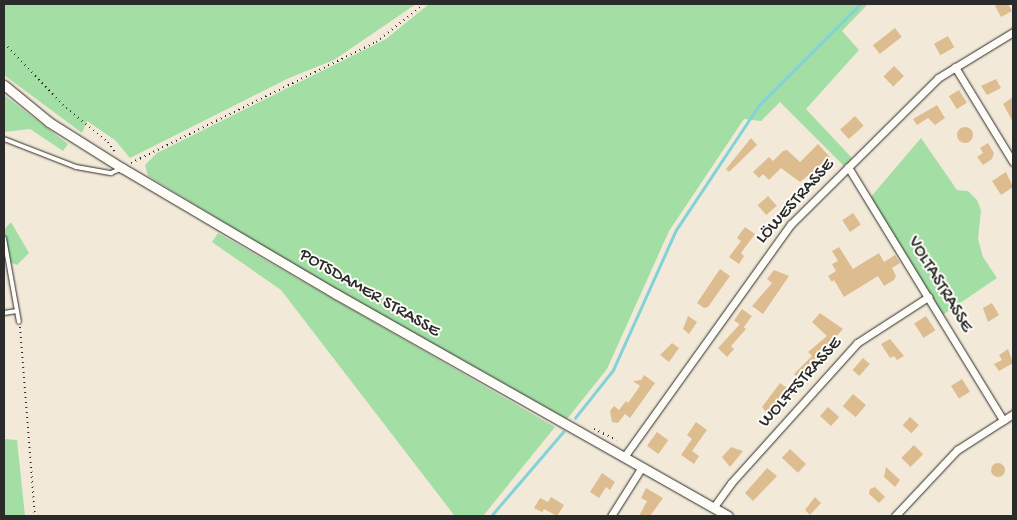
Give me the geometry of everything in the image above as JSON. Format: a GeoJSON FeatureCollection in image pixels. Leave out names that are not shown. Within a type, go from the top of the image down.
{"type":"FeatureCollection","features":[{"type":"Feature","properties":{"kind":"street","name":"LÖWESTRASSE"},"geometry":{"type":"LineString","coordinates":[[624,457],[770,250],[791,224],[938,78],[1013,32]]}},
{"type":"Feature","properties":{"kind":"street"},"geometry":{"type":"LineString","coordinates":[[955,67],[1013,162]]}},
{"type":"Feature","properties":{"kind":"street","name":"POTSDAMER STRASSE"},"geometry":{"type":"LineString","coordinates":[[4,86],[49,122],[122,168],[336,294],[728,516]]}},
{"type":"Feature","properties":{"kind":"street","name":"VOLTASTRASSE"},"geometry":{"type":"LineString","coordinates":[[848,167],[1003,420]]}},
{"type":"Feature","properties":{"kind":"street","name":"WOLFFSTRASSE"},"geometry":{"type":"LineString","coordinates":[[713,508],[731,483],[857,343],[928,297]]}},
{"type":"Feature","properties":{"kind":"street"},"geometry":{"type":"LineString","coordinates":[[895,516],[957,450],[1013,414]]}},
{"type":"Feature","properties":{"kind":"street"},"geometry":{"type":"LineString","coordinates":[[611,516],[642,467]]}},
{"type":"Feature","properties":{"kind":"lane"},"geometry":{"type":"LineString","coordinates":[[4,139],[76,167],[111,173],[122,168]]}},
{"type":"Feature","properties":{"kind":"lane"},"geometry":{"type":"LineString","coordinates":[[4,238],[19,322]]}},
{"type":"Feature","properties":{"kind":"lane"},"geometry":{"type":"LineString","coordinates":[[4,313],[18,311]]}},
{"type":"Feature","properties":{"kind":"path"},"geometry":{"type":"LineString","coordinates":[[4,43],[66,108],[108,142],[122,168],[376,42],[424,4]]}},
{"type":"Feature","properties":{"kind":"path"},"geometry":{"type":"LineString","coordinates":[[19,322],[34,516]]}},
{"type":"Feature","properties":{"kind":"path"},"geometry":{"type":"LineString","coordinates":[[586,426],[617,440]]}},
{"type":"Feature","properties":{"kind":"green space"},"geometry":{"type":"Polygon","coordinates":[[[4,4],[416,4],[334,60],[289,78],[130,158],[115,140],[87,121],[82,133],[4,75],[4,4]]]}},
{"type":"Feature","properties":{"kind":"green space"},"geometry":{"type":"Polygon","coordinates":[[[429,4],[868,4],[842,31],[859,50],[806,109],[852,158],[844,166],[780,102],[761,121],[744,119],[669,231],[607,369],[567,419],[303,270],[148,176],[145,165],[157,153],[386,39],[429,4]]]}},
{"type":"Feature","properties":{"kind":"green space"},"geometry":{"type":"Polygon","coordinates":[[[4,95],[68,144],[63,151],[30,129],[4,132],[4,95]]]}},
{"type":"Feature","properties":{"kind":"green space"},"geometry":{"type":"Polygon","coordinates":[[[921,138],[957,190],[968,191],[977,200],[981,210],[978,239],[983,257],[997,278],[941,316],[869,199],[921,138]]]}},
{"type":"Feature","properties":{"kind":"green space"},"geometry":{"type":"Polygon","coordinates":[[[11,222],[29,253],[17,265],[4,260],[4,230],[11,222]]]}},
{"type":"Feature","properties":{"kind":"green space"},"geometry":{"type":"Polygon","coordinates":[[[218,233],[555,427],[483,516],[454,515],[281,290],[212,242],[218,233]]]}},
{"type":"Feature","properties":{"kind":"green space"},"geometry":{"type":"Polygon","coordinates":[[[4,439],[17,440],[25,516],[4,516],[4,439]]]}},
{"type":"Feature","properties":{"kind":"building"},"geometry":{"type":"Polygon","coordinates":[[[1008,4],[1012,11],[1001,17],[995,6],[1008,4]]]}},
{"type":"Feature","properties":{"kind":"building"},"geometry":{"type":"Polygon","coordinates":[[[895,28],[902,37],[880,54],[873,45],[895,28]]]}},
{"type":"Feature","properties":{"kind":"building"},"geometry":{"type":"Polygon","coordinates":[[[948,36],[954,47],[940,55],[934,44],[948,36]]]}},
{"type":"Feature","properties":{"kind":"building"},"geometry":{"type":"Polygon","coordinates":[[[894,66],[904,76],[893,87],[883,77],[894,66]]]}},
{"type":"Feature","properties":{"kind":"building"},"geometry":{"type":"Polygon","coordinates":[[[996,79],[1001,88],[987,95],[981,86],[996,79]]]}},
{"type":"Feature","properties":{"kind":"building"},"geometry":{"type":"Polygon","coordinates":[[[959,90],[967,103],[957,109],[949,96],[959,90]]]}},
{"type":"Feature","properties":{"kind":"building"},"geometry":{"type":"Polygon","coordinates":[[[1013,97],[1013,122],[1003,104],[1013,97]]]}},
{"type":"Feature","properties":{"kind":"building"},"geometry":{"type":"Polygon","coordinates":[[[937,105],[945,118],[935,125],[928,118],[917,125],[913,119],[937,105]]]}},
{"type":"Feature","properties":{"kind":"building"},"geometry":{"type":"Polygon","coordinates":[[[855,116],[864,126],[849,139],[840,129],[855,116]]]}},
{"type":"Feature","properties":{"kind":"building"},"geometry":{"type":"Polygon","coordinates":[[[965,127],[973,135],[965,143],[957,135],[965,127]]]}},
{"type":"Feature","properties":{"kind":"building"},"geometry":{"type":"Polygon","coordinates":[[[751,138],[757,145],[729,172],[726,169],[751,138]]]}},
{"type":"Feature","properties":{"kind":"building"},"geometry":{"type":"Polygon","coordinates":[[[988,143],[994,153],[992,159],[983,165],[977,157],[983,153],[980,148],[988,143]]]}},
{"type":"Feature","properties":{"kind":"building"},"geometry":{"type":"Polygon","coordinates":[[[818,144],[830,157],[800,182],[781,168],[769,180],[763,174],[759,178],[753,172],[769,157],[773,161],[783,151],[787,150],[800,162],[818,144]]]}},
{"type":"Feature","properties":{"kind":"building"},"geometry":{"type":"Polygon","coordinates":[[[1006,172],[1013,187],[1001,195],[992,181],[1006,172]]]}},
{"type":"Feature","properties":{"kind":"building"},"geometry":{"type":"Polygon","coordinates":[[[768,196],[777,206],[766,215],[758,205],[768,196]]]}},
{"type":"Feature","properties":{"kind":"building"},"geometry":{"type":"Polygon","coordinates":[[[853,213],[861,225],[850,232],[842,220],[853,213]]]}},
{"type":"Feature","properties":{"kind":"building"},"geometry":{"type":"Polygon","coordinates":[[[745,227],[755,234],[741,253],[744,256],[739,264],[729,257],[741,241],[737,238],[745,227]]]}},
{"type":"Feature","properties":{"kind":"building"},"geometry":{"type":"Polygon","coordinates":[[[839,247],[853,269],[879,253],[884,262],[895,255],[900,263],[892,268],[896,276],[894,280],[884,286],[878,276],[844,297],[834,280],[832,282],[828,276],[836,271],[832,264],[838,261],[832,251],[839,247]]]}},
{"type":"Feature","properties":{"kind":"building"},"geometry":{"type":"Polygon","coordinates":[[[720,269],[730,276],[708,307],[704,308],[697,303],[720,269]]]}},
{"type":"Feature","properties":{"kind":"building"},"geometry":{"type":"Polygon","coordinates":[[[774,270],[789,276],[763,314],[752,306],[772,283],[767,279],[774,270]]]}},
{"type":"Feature","properties":{"kind":"building"},"geometry":{"type":"Polygon","coordinates":[[[992,303],[999,315],[988,322],[983,308],[992,303]]]}},
{"type":"Feature","properties":{"kind":"building"},"geometry":{"type":"Polygon","coordinates":[[[742,309],[752,316],[744,327],[734,320],[742,309]]]}},
{"type":"Feature","properties":{"kind":"building"},"geometry":{"type":"Polygon","coordinates":[[[820,313],[843,329],[825,349],[829,353],[802,381],[794,374],[812,356],[808,352],[827,336],[812,322],[820,313]]]}},
{"type":"Feature","properties":{"kind":"building"},"geometry":{"type":"Polygon","coordinates":[[[688,316],[697,322],[689,334],[683,329],[688,316]]]}},
{"type":"Feature","properties":{"kind":"building"},"geometry":{"type":"Polygon","coordinates":[[[926,316],[935,330],[924,338],[914,324],[926,316]]]}},
{"type":"Feature","properties":{"kind":"building"},"geometry":{"type":"Polygon","coordinates":[[[740,324],[746,329],[731,346],[734,349],[727,357],[718,348],[740,324]]]}},
{"type":"Feature","properties":{"kind":"building"},"geometry":{"type":"Polygon","coordinates":[[[890,339],[904,356],[897,360],[894,356],[890,358],[881,344],[890,339]]]}},
{"type":"Feature","properties":{"kind":"building"},"geometry":{"type":"Polygon","coordinates":[[[672,343],[679,348],[669,362],[660,355],[672,343]]]}},
{"type":"Feature","properties":{"kind":"building"},"geometry":{"type":"Polygon","coordinates":[[[1008,349],[1013,363],[999,371],[994,364],[1002,360],[999,355],[1008,349]]]}},
{"type":"Feature","properties":{"kind":"building"},"geometry":{"type":"Polygon","coordinates":[[[863,358],[870,364],[859,376],[853,370],[863,358]]]}},
{"type":"Feature","properties":{"kind":"building"},"geometry":{"type":"Polygon","coordinates":[[[644,375],[655,383],[630,418],[625,414],[618,423],[612,422],[610,411],[614,406],[619,410],[626,401],[628,403],[640,386],[633,381],[641,380],[644,375]]]}},
{"type":"Feature","properties":{"kind":"building"},"geometry":{"type":"Polygon","coordinates":[[[962,379],[970,392],[959,399],[951,386],[962,379]]]}},
{"type":"Feature","properties":{"kind":"building"},"geometry":{"type":"Polygon","coordinates":[[[780,383],[794,393],[769,424],[762,417],[766,412],[762,407],[780,383]]]}},
{"type":"Feature","properties":{"kind":"building"},"geometry":{"type":"Polygon","coordinates":[[[853,394],[866,405],[856,417],[843,406],[853,394]]]}},
{"type":"Feature","properties":{"kind":"building"},"geometry":{"type":"Polygon","coordinates":[[[828,407],[839,417],[831,426],[820,416],[828,407]]]}},
{"type":"Feature","properties":{"kind":"building"},"geometry":{"type":"Polygon","coordinates":[[[910,417],[919,425],[912,433],[903,425],[910,417]]]}},
{"type":"Feature","properties":{"kind":"building"},"geometry":{"type":"Polygon","coordinates":[[[696,422],[707,430],[692,451],[699,456],[694,464],[681,455],[692,439],[687,435],[696,422]]]}},
{"type":"Feature","properties":{"kind":"building"},"geometry":{"type":"Polygon","coordinates":[[[657,432],[668,440],[658,454],[647,446],[657,432]]]}},
{"type":"Feature","properties":{"kind":"building"},"geometry":{"type":"Polygon","coordinates":[[[914,445],[923,454],[910,467],[901,458],[914,445]]]}},
{"type":"Feature","properties":{"kind":"building"},"geometry":{"type":"Polygon","coordinates":[[[731,447],[743,451],[730,467],[722,457],[731,447]]]}},
{"type":"Feature","properties":{"kind":"building"},"geometry":{"type":"Polygon","coordinates":[[[790,449],[806,464],[798,473],[782,458],[790,449]]]}},
{"type":"Feature","properties":{"kind":"building"},"geometry":{"type":"Polygon","coordinates":[[[995,463],[1001,463],[1005,470],[1001,477],[995,477],[991,473],[991,467],[995,463]]]}},
{"type":"Feature","properties":{"kind":"building"},"geometry":{"type":"Polygon","coordinates":[[[886,467],[900,480],[895,487],[884,477],[886,467]]]}},
{"type":"Feature","properties":{"kind":"building"},"geometry":{"type":"Polygon","coordinates":[[[767,468],[777,476],[753,501],[745,493],[767,468]]]}},
{"type":"Feature","properties":{"kind":"building"},"geometry":{"type":"Polygon","coordinates":[[[602,473],[615,482],[610,490],[606,487],[599,498],[590,492],[602,473]]]}},
{"type":"Feature","properties":{"kind":"building"},"geometry":{"type":"Polygon","coordinates":[[[875,487],[885,497],[879,503],[869,494],[870,489],[875,487]]]}},
{"type":"Feature","properties":{"kind":"building"},"geometry":{"type":"Polygon","coordinates":[[[646,488],[663,498],[650,516],[639,516],[647,501],[641,498],[646,488]]]}},
{"type":"Feature","properties":{"kind":"building"},"geometry":{"type":"Polygon","coordinates":[[[551,497],[564,505],[557,516],[544,509],[542,512],[534,508],[540,498],[548,502],[551,497]]]}},
{"type":"Feature","properties":{"kind":"building"},"geometry":{"type":"Polygon","coordinates":[[[815,497],[821,503],[810,515],[805,510],[815,497]]]}},
{"type":"Feature","properties":{"kind":"waterway"},"geometry":{"type":"LineString","coordinates":[[575,418],[613,370],[676,230],[759,105],[860,4]]}},
{"type":"Feature","properties":{"kind":"waterway"},"geometry":{"type":"LineString","coordinates":[[491,516],[563,432]]}}]}
